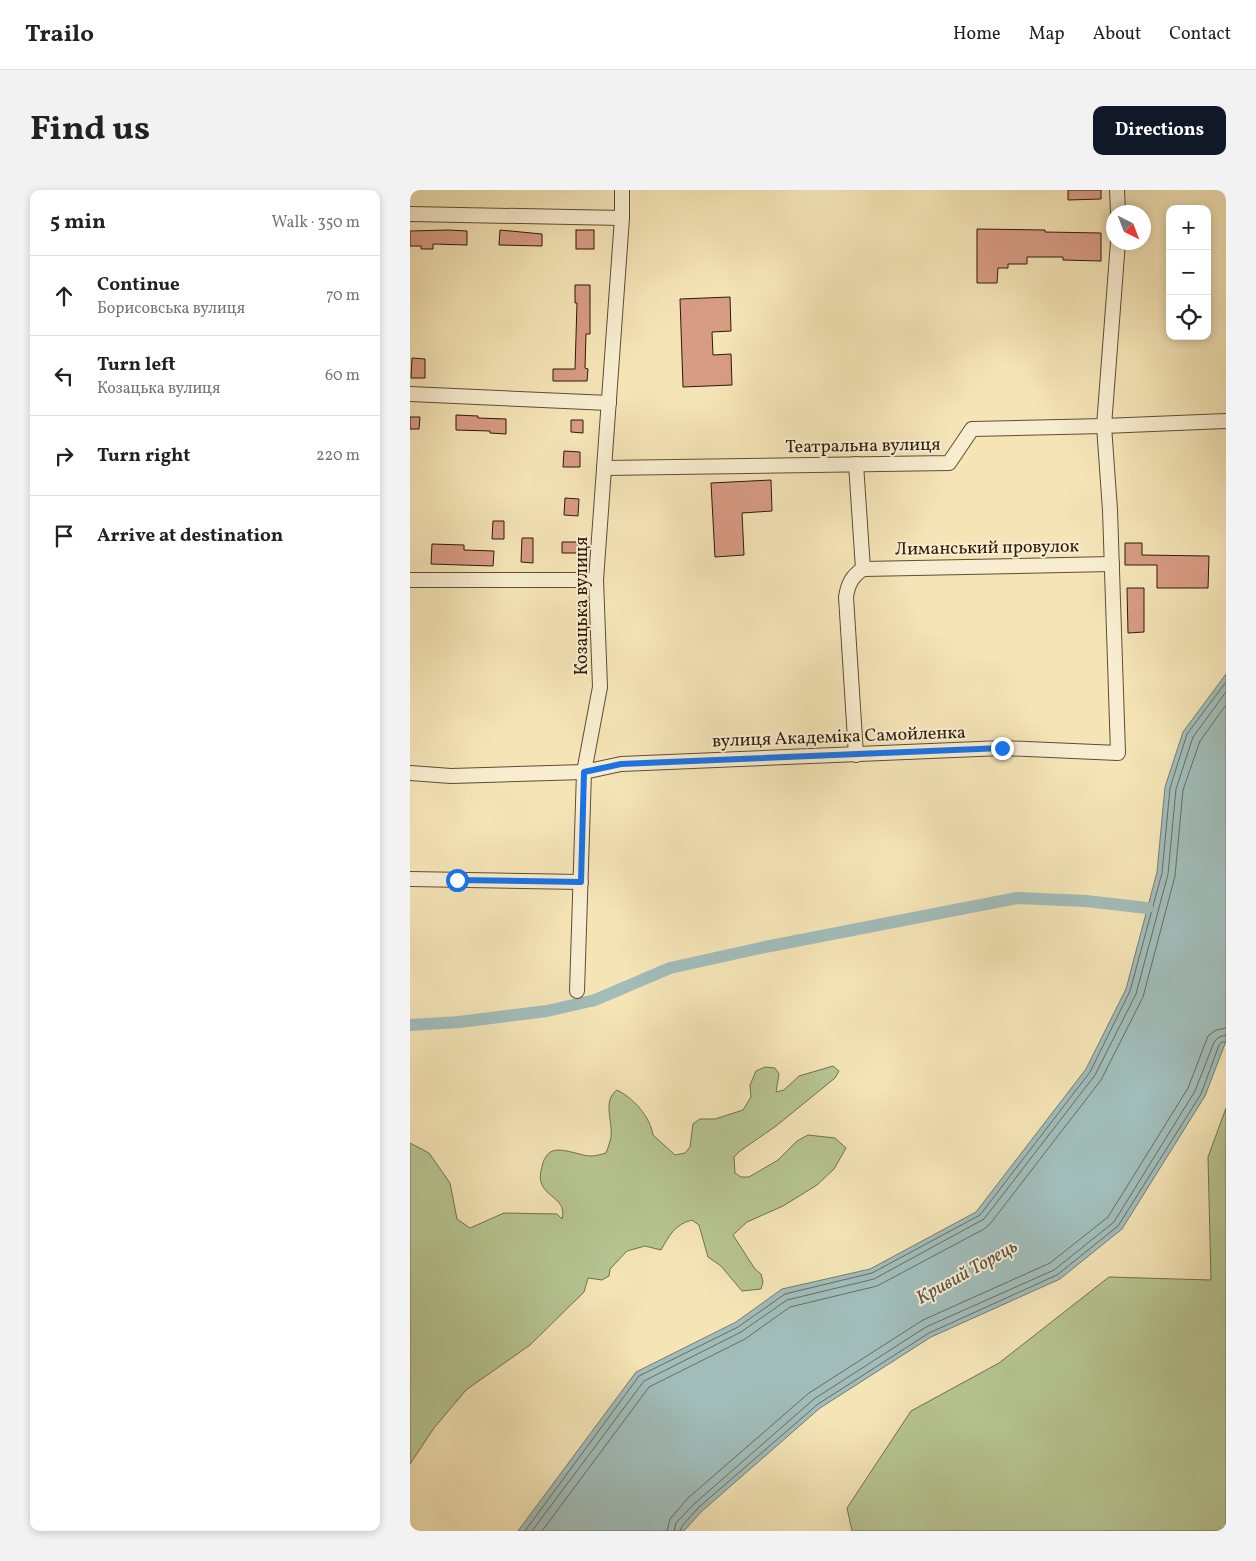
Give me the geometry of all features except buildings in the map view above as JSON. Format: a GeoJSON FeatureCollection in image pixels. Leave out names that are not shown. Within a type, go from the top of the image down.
{"type":"FeatureCollection","features":[{"type":"Feature","properties":{"kind":"street","name":"Козацька вулиця"},"geometry":{"type":"LineString","coordinates":[[577,991],[584,772],[600,687],[596,580],[622,218],[622,190]]}},
{"type":"Feature","properties":{"kind":"street"},"geometry":{"type":"LineString","coordinates":[[1117,190],[1118,205]]}},
{"type":"Feature","properties":{"kind":"street"},"geometry":{"type":"LineString","coordinates":[[410,214],[622,218]]}},
{"type":"Feature","properties":{"kind":"street","name":"вулиця Академіка Самойленка"},"geometry":{"type":"LineString","coordinates":[[410,773],[451,776],[584,772],[621,764],[1002,748],[1118,753],[1110,510],[1104,426],[1117,250]]}},
{"type":"Feature","properties":{"kind":"street"},"geometry":{"type":"LineString","coordinates":[[410,394],[609,403]]}},
{"type":"Feature","properties":{"kind":"street","name":"Театральна вулиця"},"geometry":{"type":"LineString","coordinates":[[604,468],[949,463],[972,429],[1226,421]]}},
{"type":"Feature","properties":{"kind":"street"},"geometry":{"type":"LineString","coordinates":[[856,464],[863,569],[856,573],[848,584],[846,597],[856,755]]}},
{"type":"Feature","properties":{"kind":"street","name":"Лиманський провулок"},"geometry":{"type":"LineString","coordinates":[[863,569],[1112,564]]}},
{"type":"Feature","properties":{"kind":"street"},"geometry":{"type":"LineString","coordinates":[[410,580],[596,580]]}},
{"type":"Feature","properties":{"kind":"street"},"geometry":{"type":"LineString","coordinates":[[410,879],[581,882]]}},
{"type":"Feature","properties":{"kind":"green space"},"geometry":{"type":"Polygon","coordinates":[[[833,1066],[839,1071],[835,1078],[734,1157],[735,1173],[741,1177],[749,1177],[778,1160],[797,1141],[808,1135],[835,1138],[846,1148],[834,1169],[817,1185],[783,1206],[747,1222],[733,1235],[755,1269],[761,1274],[763,1282],[761,1289],[742,1291],[721,1266],[708,1257],[699,1225],[692,1220],[681,1224],[670,1235],[661,1250],[645,1246],[627,1251],[610,1269],[609,1276],[602,1280],[588,1278],[584,1292],[530,1345],[466,1390],[434,1428],[410,1464],[410,1143],[429,1153],[450,1183],[457,1219],[470,1228],[504,1213],[557,1214],[562,1219],[563,1211],[560,1205],[542,1185],[540,1177],[545,1158],[549,1153],[558,1150],[586,1156],[606,1153],[611,1137],[609,1105],[617,1090],[640,1108],[648,1121],[653,1135],[675,1155],[685,1153],[690,1147],[693,1124],[700,1119],[715,1119],[743,1110],[751,1097],[750,1085],[756,1071],[765,1067],[775,1068],[779,1074],[776,1092],[784,1090],[799,1076],[833,1066]]]}},
{"type":"Feature","properties":{"kind":"green space"},"geometry":{"type":"Polygon","coordinates":[[[1226,1108],[1226,1531],[852,1531],[847,1508],[911,1411],[999,1363],[1109,1277],[1211,1280],[1208,1157],[1226,1108]]]}},
{"type":"Feature","properties":{"kind":"water","name":"Кривий Торець"},"geometry":{"type":"Polygon","coordinates":[[[1226,674],[1226,1041],[1205,1096],[1122,1229],[1060,1279],[931,1337],[820,1408],[701,1512],[684,1531],[518,1531],[636,1372],[736,1322],[782,1289],[870,1269],[976,1212],[1086,1069],[1126,989],[1157,872],[1165,787],[1183,732],[1226,674]]]}},
{"type":"Feature","properties":{"kind":"waterway"},"geometry":{"type":"LineString","coordinates":[[410,1025],[459,1022],[547,1011],[595,1000],[670,968],[765,947],[1017,898],[1086,901],[1147,908]]}},
{"type":"Feature","properties":{"kind":"route"},"geometry":{"type":"LineString","coordinates":[[457,880],[581,882],[584,772],[621,764],[1002,748]]}}]}
